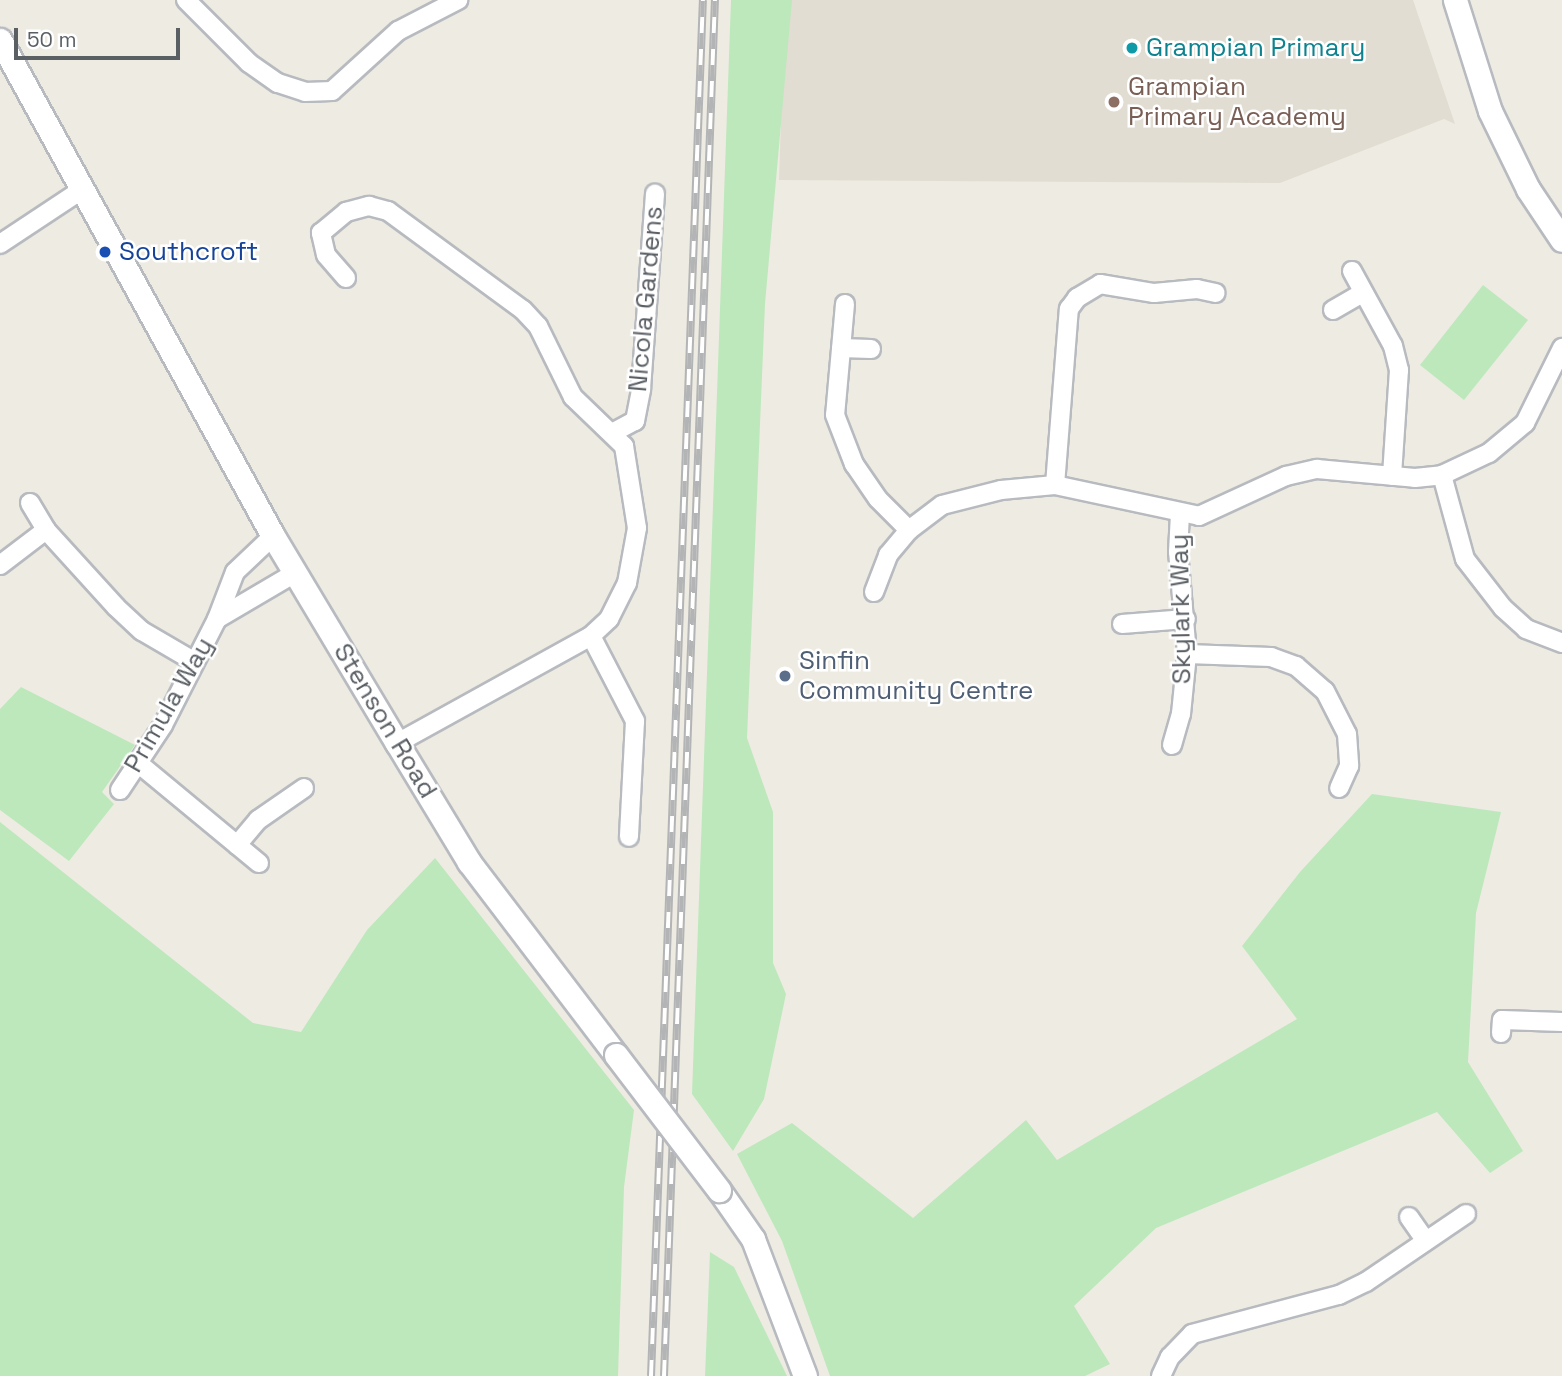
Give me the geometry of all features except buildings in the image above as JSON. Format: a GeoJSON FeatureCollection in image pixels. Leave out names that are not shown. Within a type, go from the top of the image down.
{"type":"FeatureCollection","features":[{"type":"Feature","properties":{"kind":"street"},"geometry":{"type":"LineString","coordinates":[[187,0],[249,63],[278,83],[305,93],[332,91],[398,31],[458,0]]}},
{"type":"Feature","properties":{"kind":"street"},"geometry":{"type":"LineString","coordinates":[[1455,0],[1490,111],[1528,189],[1562,240]]}},
{"type":"Feature","properties":{"kind":"street","name":"Stenson Road"},"geometry":{"type":"LineString","coordinates":[[0,40],[273,536],[469,862],[719,1190],[753,1239],[805,1376]]}},
{"type":"Feature","properties":{"kind":"street"},"geometry":{"type":"LineString","coordinates":[[0,244],[83,189]]}},
{"type":"Feature","properties":{"kind":"street","name":"Nicola Gardens"},"geometry":{"type":"LineString","coordinates":[[612,433],[635,421],[641,389],[655,193]]}},
{"type":"Feature","properties":{"kind":"street","name":"Nicola Gardens"},"geometry":{"type":"LineString","coordinates":[[346,278],[326,255],[321,233],[346,212],[369,206],[387,211],[523,310],[538,326],[573,397],[624,446],[637,528],[627,583],[609,620],[590,636],[397,743]]}},
{"type":"Feature","properties":{"kind":"street"},"geometry":{"type":"LineString","coordinates":[[1352,271],[1393,346],[1399,370],[1392,476]]}},
{"type":"Feature","properties":{"kind":"street"},"geometry":{"type":"LineString","coordinates":[[1055,485],[1069,309],[1077,298],[1100,284],[1154,293],[1197,289],[1216,293]]}},
{"type":"Feature","properties":{"kind":"street"},"geometry":{"type":"LineString","coordinates":[[1333,310],[1362,293]]}},
{"type":"Feature","properties":{"kind":"street"},"geometry":{"type":"LineString","coordinates":[[845,304],[835,415],[854,464],[878,499],[909,530]]}},
{"type":"Feature","properties":{"kind":"street"},"geometry":{"type":"LineString","coordinates":[[841,348],[871,349]]}},
{"type":"Feature","properties":{"kind":"street"},"geometry":{"type":"LineString","coordinates":[[874,592],[888,555],[909,530],[942,505],[1001,490],[1055,485],[1118,496],[1180,514],[1217,511],[1263,485],[1317,469],[1392,476],[1442,475],[1489,453],[1525,423],[1562,348]]}},
{"type":"Feature","properties":{"kind":"street"},"geometry":{"type":"LineString","coordinates":[[1442,475],[1465,559],[1518,622],[1562,643]]}},
{"type":"Feature","properties":{"kind":"street"},"geometry":{"type":"LineString","coordinates":[[30,503],[46,530],[142,631],[195,662]]}},
{"type":"Feature","properties":{"kind":"street","name":"Skylark Way"},"geometry":{"type":"LineString","coordinates":[[1172,745],[1181,714],[1187,654],[1178,552],[1180,514]]}},
{"type":"Feature","properties":{"kind":"street"},"geometry":{"type":"LineString","coordinates":[[0,565],[46,530]]}},
{"type":"Feature","properties":{"kind":"street","name":"Primula Way"},"geometry":{"type":"LineString","coordinates":[[120,790],[195,662],[217,619],[235,572],[273,536]]}},
{"type":"Feature","properties":{"kind":"street","name":"Primula Way"},"geometry":{"type":"LineString","coordinates":[[217,619],[241,601],[295,573]]}},
{"type":"Feature","properties":{"kind":"street"},"geometry":{"type":"LineString","coordinates":[[1122,624],[1186,619]]}},
{"type":"Feature","properties":{"kind":"street"},"geometry":{"type":"LineString","coordinates":[[590,636],[635,721],[629,836]]}},
{"type":"Feature","properties":{"kind":"street"},"geometry":{"type":"LineString","coordinates":[[1187,654],[1271,657],[1296,666],[1325,691],[1347,734],[1349,766],[1339,788]]}},
{"type":"Feature","properties":{"kind":"street"},"geometry":{"type":"LineString","coordinates":[[138,763],[259,863]]}},
{"type":"Feature","properties":{"kind":"street"},"geometry":{"type":"LineString","coordinates":[[237,845],[258,820],[304,788]]}},
{"type":"Feature","properties":{"kind":"street"},"geometry":{"type":"LineString","coordinates":[[1502,1033],[1502,1020],[1562,1022]]}},
{"type":"Feature","properties":{"kind":"street"},"geometry":{"type":"LineString","coordinates":[[1161,1376],[1170,1357],[1192,1334],[1339,1295],[1366,1282],[1466,1214]]}},
{"type":"Feature","properties":{"kind":"street"},"geometry":{"type":"LineString","coordinates":[[1409,1217],[1426,1241]]}},
{"type":"Feature","properties":{"kind":"shaded area","name":"Grampian Primary Academy"},"geometry":{"type":"Polygon","coordinates":[[[785,0],[1413,0],[1455,124],[1444,119],[1280,183],[779,180],[785,0]]]}},
{"type":"Feature","properties":{"kind":"green space"},"geometry":{"type":"Polygon","coordinates":[[[731,0],[792,0],[765,304],[747,738],[773,812],[773,963],[786,994],[764,1099],[733,1151],[692,1094],[731,0]]]}},
{"type":"Feature","properties":{"kind":"green space"},"geometry":{"type":"Polygon","coordinates":[[[1483,285],[1528,320],[1464,400],[1420,365],[1483,285]]]}},
{"type":"Feature","properties":{"kind":"green space"},"geometry":{"type":"Polygon","coordinates":[[[21,687],[135,745],[102,792],[114,804],[69,861],[0,810],[0,709],[21,687]]]}},
{"type":"Feature","properties":{"kind":"green space"},"geometry":{"type":"Polygon","coordinates":[[[1372,794],[1501,812],[1476,913],[1468,1062],[1523,1151],[1490,1173],[1437,1112],[1156,1228],[1074,1306],[1110,1364],[1085,1376],[830,1376],[782,1241],[737,1154],[792,1123],[913,1218],[1026,1120],[1057,1160],[1297,1019],[1242,946],[1300,872],[1372,794]]]}},
{"type":"Feature","properties":{"kind":"green space"},"geometry":{"type":"Polygon","coordinates":[[[0,822],[253,1023],[301,1032],[367,930],[435,858],[634,1110],[624,1187],[618,1376],[0,1376],[0,822]]]}},
{"type":"Feature","properties":{"kind":"green space"},"geometry":{"type":"Polygon","coordinates":[[[710,1252],[734,1267],[787,1376],[705,1376],[710,1252]]]}},
{"type":"Feature","properties":{"kind":"railway"},"geometry":{"type":"LineString","coordinates":[[651,1376],[703,0]]}},
{"type":"Feature","properties":{"kind":"railway"},"geometry":{"type":"LineString","coordinates":[[664,1376],[715,0]]}},
{"type":"Feature","properties":{"kind":"place","name":"Grampian Primary"},"geometry":{"type":"Point","coordinates":[1132,48]}},
{"type":"Feature","properties":{"kind":"place","name":"Grampian Primary Academy"},"geometry":{"type":"Point","coordinates":[1114,102]}},
{"type":"Feature","properties":{"kind":"place","name":"Southcroft"},"geometry":{"type":"Point","coordinates":[105,252]}},
{"type":"Feature","properties":{"kind":"place","name":"Sinfin Community Centre"},"geometry":{"type":"Point","coordinates":[785,676]}}]}
